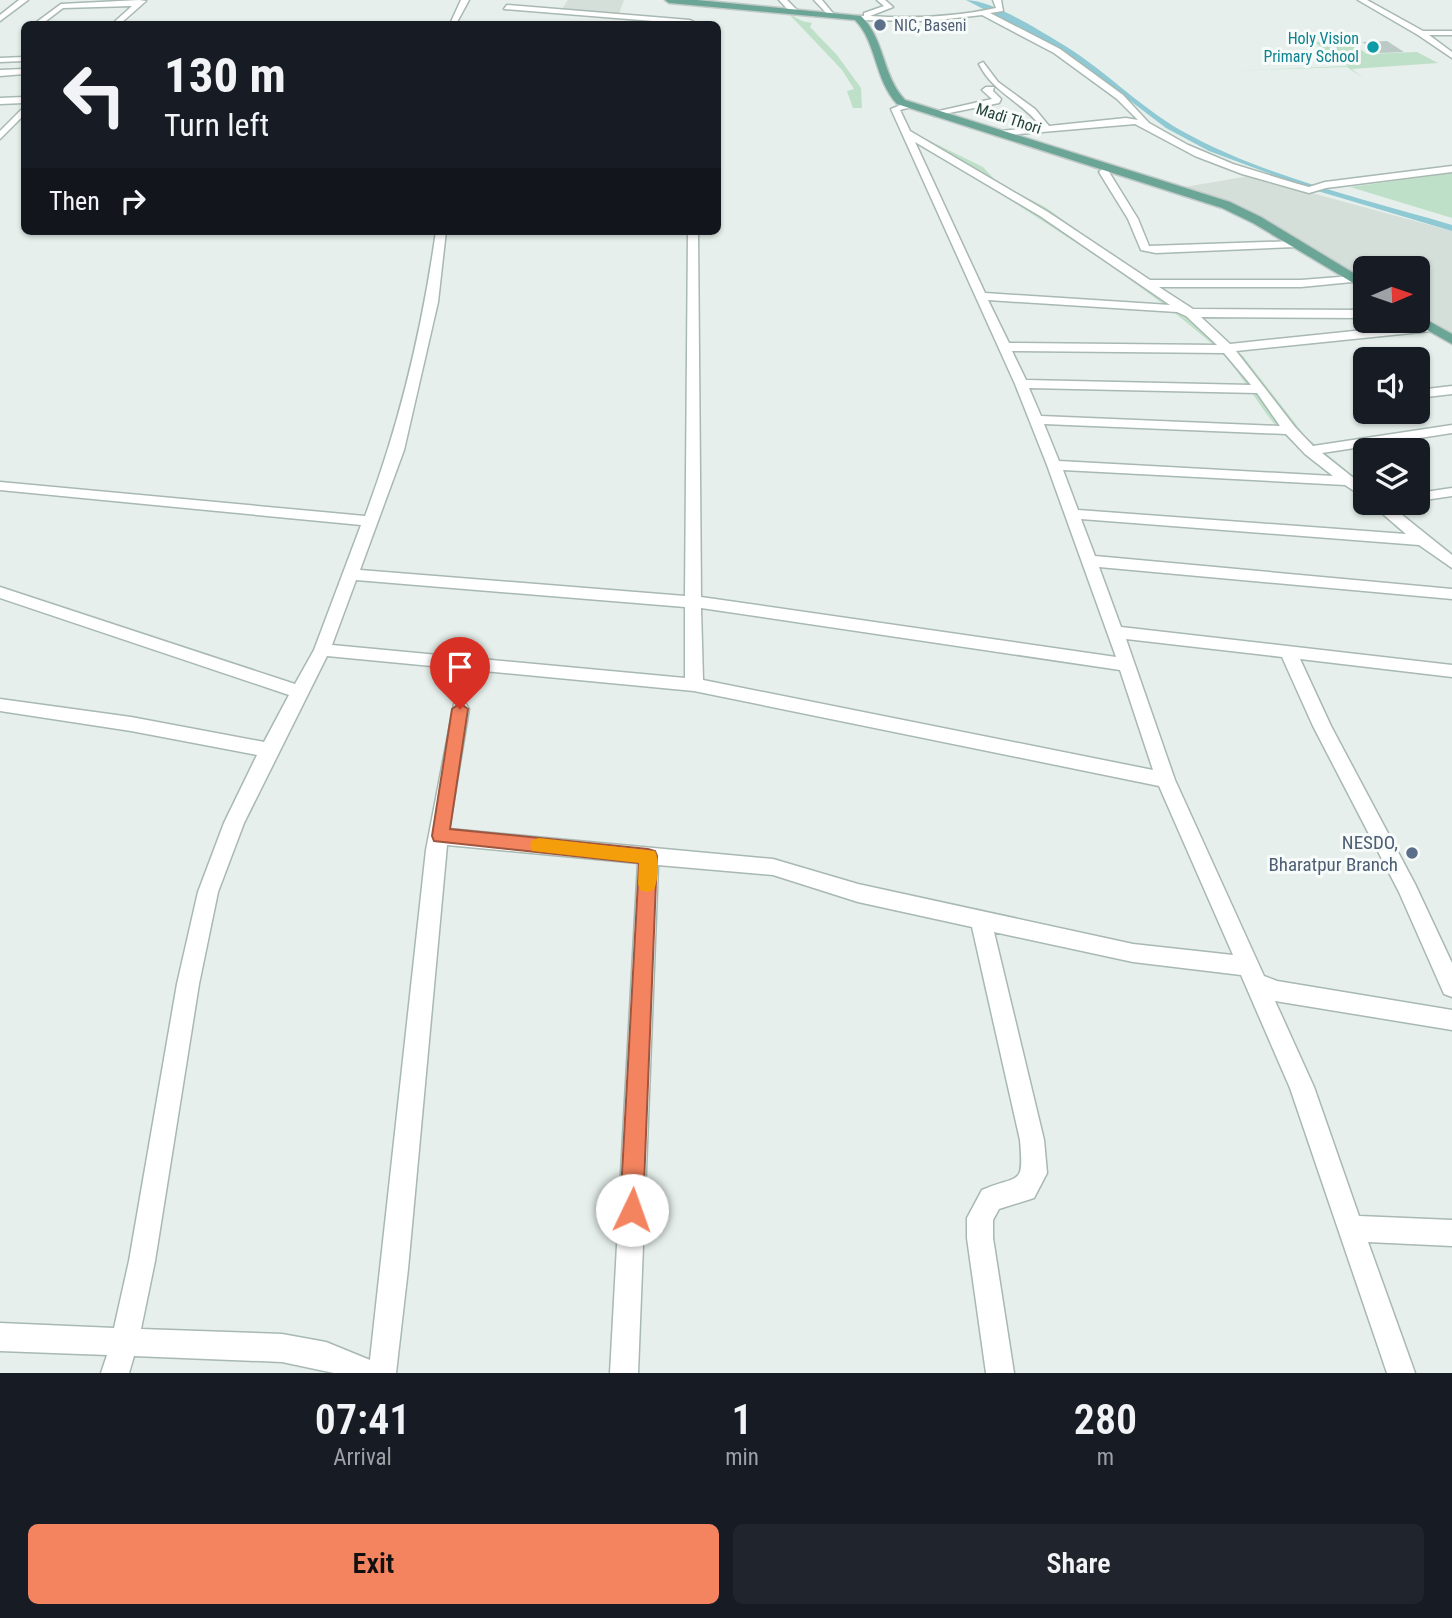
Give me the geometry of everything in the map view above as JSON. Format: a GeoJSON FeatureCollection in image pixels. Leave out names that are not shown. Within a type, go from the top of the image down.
{"type":"FeatureCollection","features":[{"type":"Feature","properties":{"kind":"main road"},"geometry":{"type":"LineString","coordinates":[[669,0],[858,18],[864,22],[889,88],[897,99],[908,105]]}},
{"type":"Feature","properties":{"kind":"main road","name":"Madi Thori"},"geometry":{"type":"LineString","coordinates":[[908,105],[1226,205],[1352,278]]}},
{"type":"Feature","properties":{"kind":"main road"},"geometry":{"type":"LineString","coordinates":[[1430,327],[1452,340]]}},
{"type":"Feature","properties":{"kind":"street"},"geometry":{"type":"LineString","coordinates":[[0,19],[24,0]]}},
{"type":"Feature","properties":{"kind":"street"},"geometry":{"type":"LineString","coordinates":[[454,21],[465,0]]}},
{"type":"Feature","properties":{"kind":"street"},"geometry":{"type":"LineString","coordinates":[[783,0],[794,11]]}},
{"type":"Feature","properties":{"kind":"street"},"geometry":{"type":"LineString","coordinates":[[818,0],[833,15]]}},
{"type":"Feature","properties":{"kind":"street"},"geometry":{"type":"LineString","coordinates":[[858,18],[889,7],[881,0]]}},
{"type":"Feature","properties":{"kind":"street"},"geometry":{"type":"LineString","coordinates":[[858,18],[920,21],[1001,8],[997,0]]}},
{"type":"Feature","properties":{"kind":"street"},"geometry":{"type":"LineString","coordinates":[[1362,0],[1421,33],[1452,56]]}},
{"type":"Feature","properties":{"kind":"street"},"geometry":{"type":"LineString","coordinates":[[114,21],[125,16],[140,2]]}},
{"type":"Feature","properties":{"kind":"street"},"geometry":{"type":"LineString","coordinates":[[42,21],[61,6],[140,2]]}},
{"type":"Feature","properties":{"kind":"street"},"geometry":{"type":"LineString","coordinates":[[690,21],[691,2]]}},
{"type":"Feature","properties":{"kind":"street"},"geometry":{"type":"LineString","coordinates":[[507,8],[666,21]]}},
{"type":"Feature","properties":{"kind":"street"},"geometry":{"type":"LineString","coordinates":[[990,11],[1057,51],[1120,97],[1145,122],[1185,147],[1239,169],[1301,188],[1452,169]]}},
{"type":"Feature","properties":{"kind":"street"},"geometry":{"type":"LineString","coordinates":[[42,21],[59,18]]}},
{"type":"Feature","properties":{"kind":"street"},"geometry":{"type":"LineString","coordinates":[[1421,33],[1452,33]]}},
{"type":"Feature","properties":{"kind":"street"},"geometry":{"type":"LineString","coordinates":[[0,50],[21,50]]}},
{"type":"Feature","properties":{"kind":"street"},"geometry":{"type":"LineString","coordinates":[[0,60],[21,59]]}},
{"type":"Feature","properties":{"kind":"street"},"geometry":{"type":"LineString","coordinates":[[983,64],[988,78],[1040,118],[1046,128]]}},
{"type":"Feature","properties":{"kind":"street"},"geometry":{"type":"LineString","coordinates":[[0,73],[21,72]]}},
{"type":"Feature","properties":{"kind":"street"},"geometry":{"type":"LineString","coordinates":[[0,81],[21,81]]}},
{"type":"Feature","properties":{"kind":"street"},"geometry":{"type":"LineString","coordinates":[[934,113],[996,101],[986,90],[998,88]]}},
{"type":"Feature","properties":{"kind":"street"},"geometry":{"type":"LineString","coordinates":[[0,101],[21,100]]}},
{"type":"Feature","properties":{"kind":"street"},"geometry":{"type":"LineString","coordinates":[[908,105],[895,109],[1036,420],[1116,632],[1166,780],[1302,1087],[1401,1373]]}},
{"type":"Feature","properties":{"kind":"street"},"geometry":{"type":"LineString","coordinates":[[0,117],[21,113]]}},
{"type":"Feature","properties":{"kind":"street"},"geometry":{"type":"LineString","coordinates":[[1,135],[21,113]]}},
{"type":"Feature","properties":{"kind":"street"},"geometry":{"type":"LineString","coordinates":[[1000,134],[1126,121],[1145,122]]}},
{"type":"Feature","properties":{"kind":"street"},"geometry":{"type":"LineString","coordinates":[[905,132],[1044,214],[1190,313],[1227,348],[1290,430],[1310,451],[1353,485]]}},
{"type":"Feature","properties":{"kind":"street"},"geometry":{"type":"LineString","coordinates":[[1,135],[13,134]]}},
{"type":"Feature","properties":{"kind":"street"},"geometry":{"type":"LineString","coordinates":[[1108,168],[1104,172],[1133,219],[1145,248],[1156,250],[1296,244]]}},
{"type":"Feature","properties":{"kind":"street"},"geometry":{"type":"LineString","coordinates":[[115,1373],[125,1341],[142,1261],[188,984],[208,892],[234,822],[323,650],[397,450],[432,302],[440,235]]}},
{"type":"Feature","properties":{"kind":"street"},"geometry":{"type":"LineString","coordinates":[[693,235],[691,448],[694,685]]}},
{"type":"Feature","properties":{"kind":"street"},"geometry":{"type":"LineString","coordinates":[[1147,284],[1201,281],[1293,285],[1352,278]]}},
{"type":"Feature","properties":{"kind":"street"},"geometry":{"type":"LineString","coordinates":[[979,296],[1178,309],[1190,313],[1353,314]]}},
{"type":"Feature","properties":{"kind":"street"},"geometry":{"type":"LineString","coordinates":[[1003,347],[1227,348],[1353,332]]}},
{"type":"Feature","properties":{"kind":"street"},"geometry":{"type":"LineString","coordinates":[[1021,384],[1261,389]]}},
{"type":"Feature","properties":{"kind":"street"},"geometry":{"type":"LineString","coordinates":[[1430,393],[1452,390]]}},
{"type":"Feature","properties":{"kind":"street"},"geometry":{"type":"LineString","coordinates":[[1036,420],[1290,430]]}},
{"type":"Feature","properties":{"kind":"street"},"geometry":{"type":"LineString","coordinates":[[1310,451],[1452,429]]}},
{"type":"Feature","properties":{"kind":"street"},"geometry":{"type":"LineString","coordinates":[[1054,465],[1347,481]]}},
{"type":"Feature","properties":{"kind":"street"},"geometry":{"type":"LineString","coordinates":[[0,486],[370,521]]}},
{"type":"Feature","properties":{"kind":"street"},"geometry":{"type":"LineString","coordinates":[[1430,495],[1452,492]]}},
{"type":"Feature","properties":{"kind":"street"},"geometry":{"type":"LineString","coordinates":[[1072,514],[1423,540]]}},
{"type":"Feature","properties":{"kind":"street"},"geometry":{"type":"LineString","coordinates":[[1392,515],[1423,540],[1445,552],[1452,563]]}},
{"type":"Feature","properties":{"kind":"street"},"geometry":{"type":"LineString","coordinates":[[1090,561],[1452,594]]}},
{"type":"Feature","properties":{"kind":"street"},"geometry":{"type":"LineString","coordinates":[[350,574],[695,602],[1127,665]]}},
{"type":"Feature","properties":{"kind":"street"},"geometry":{"type":"LineString","coordinates":[[0,592],[300,692]]}},
{"type":"Feature","properties":{"kind":"street"},"geometry":{"type":"LineString","coordinates":[[1116,632],[1452,671]]}},
{"type":"Feature","properties":{"kind":"street"},"geometry":{"type":"LineString","coordinates":[[323,650],[694,685],[1166,780]]}},
{"type":"Feature","properties":{"kind":"street"},"geometry":{"type":"LineString","coordinates":[[1287,650],[1322,726],[1408,890],[1452,987]]}},
{"type":"Feature","properties":{"kind":"street"},"geometry":{"type":"LineString","coordinates":[[0,705],[131,724],[269,750]]}},
{"type":"Feature","properties":{"kind":"street"},"geometry":{"type":"LineString","coordinates":[[382,1373],[395,1269],[436,850],[460,709]]}},
{"type":"Feature","properties":{"kind":"street"},"geometry":{"type":"LineString","coordinates":[[440,836],[773,867],[858,893],[1133,953],[1253,974],[1275,991],[1452,1020]]}},
{"type":"Feature","properties":{"kind":"street"},"geometry":{"type":"LineString","coordinates":[[624,1373],[648,856]]}},
{"type":"Feature","properties":{"kind":"street"},"geometry":{"type":"LineString","coordinates":[[981,920],[1032,1140],[1035,1173],[1025,1189],[991,1199],[980,1218],[980,1238],[1000,1373]]}},
{"type":"Feature","properties":{"kind":"street"},"geometry":{"type":"LineString","coordinates":[[1351,1228],[1452,1233]]}},
{"type":"Feature","properties":{"kind":"street"},"geometry":{"type":"LineString","coordinates":[[0,1337],[282,1349],[326,1356],[369,1373]]}},
{"type":"Feature","properties":{"kind":"shaded area"},"geometry":{"type":"Polygon","coordinates":[[[568,0],[624,0],[619,14],[562,9],[568,0]]]}},
{"type":"Feature","properties":{"kind":"shaded area"},"geometry":{"type":"Polygon","coordinates":[[[1249,176],[1452,231],[1452,333],[1430,319],[1430,256],[1353,256],[1353,273],[1246,209],[1179,188],[1249,176]]]}},
{"type":"Feature","properties":{"kind":"green space"},"geometry":{"type":"Polygon","coordinates":[[[788,13],[812,23],[810,27],[837,55],[861,88],[862,108],[853,108],[847,91],[854,89],[842,70],[788,13]]]}},
{"type":"Feature","properties":{"kind":"green space"},"geometry":{"type":"Polygon","coordinates":[[[1349,41],[1367,54],[1417,52],[1438,63],[1352,69],[1363,78],[1347,67],[1228,71],[1348,66],[1314,42],[1349,41]]]}},
{"type":"Feature","properties":{"kind":"green space"},"geometry":{"type":"Polygon","coordinates":[[[913,137],[926,139],[983,167],[997,182],[1045,207],[1191,311],[1243,356],[1305,436],[1353,476],[1353,490],[1316,463],[1282,432],[1228,360],[1210,342],[1139,286],[913,137]]]}},
{"type":"Feature","properties":{"kind":"green space"},"geometry":{"type":"Polygon","coordinates":[[[1452,173],[1452,218],[1350,187],[1452,173]]]}},
{"type":"Feature","properties":{"kind":"building","name":"Holy Vision Primary School"},"geometry":{"type":"Polygon","coordinates":[[[1387,41],[1404,52],[1379,53],[1362,42],[1387,41]]]}},
{"type":"Feature","properties":{"kind":"waterway"},"geometry":{"type":"LineString","coordinates":[[969,0],[1020,23],[1068,50],[1169,127],[1212,149],[1279,176],[1452,228]]}},
{"type":"Feature","properties":{"kind":"slow traffic"},"geometry":{"type":"LineString","coordinates":[[539,845],[648,856],[647,884]]}},
{"type":"Feature","properties":{"kind":"place","name":"NIC, Baseni"},"geometry":{"type":"Point","coordinates":[880,25]}},
{"type":"Feature","properties":{"kind":"place","name":"Holy Vision Primary School"},"geometry":{"type":"Point","coordinates":[1373,47]}},
{"type":"Feature","properties":{"kind":"place","name":"NESDO, Bharatpur Branch"},"geometry":{"type":"Point","coordinates":[1412,853]}},
{"type":"Feature","properties":{"kind":"route"},"geometry":{"type":"LineString","coordinates":[[460,709],[440,836],[648,856],[632,1210]]}}]}
